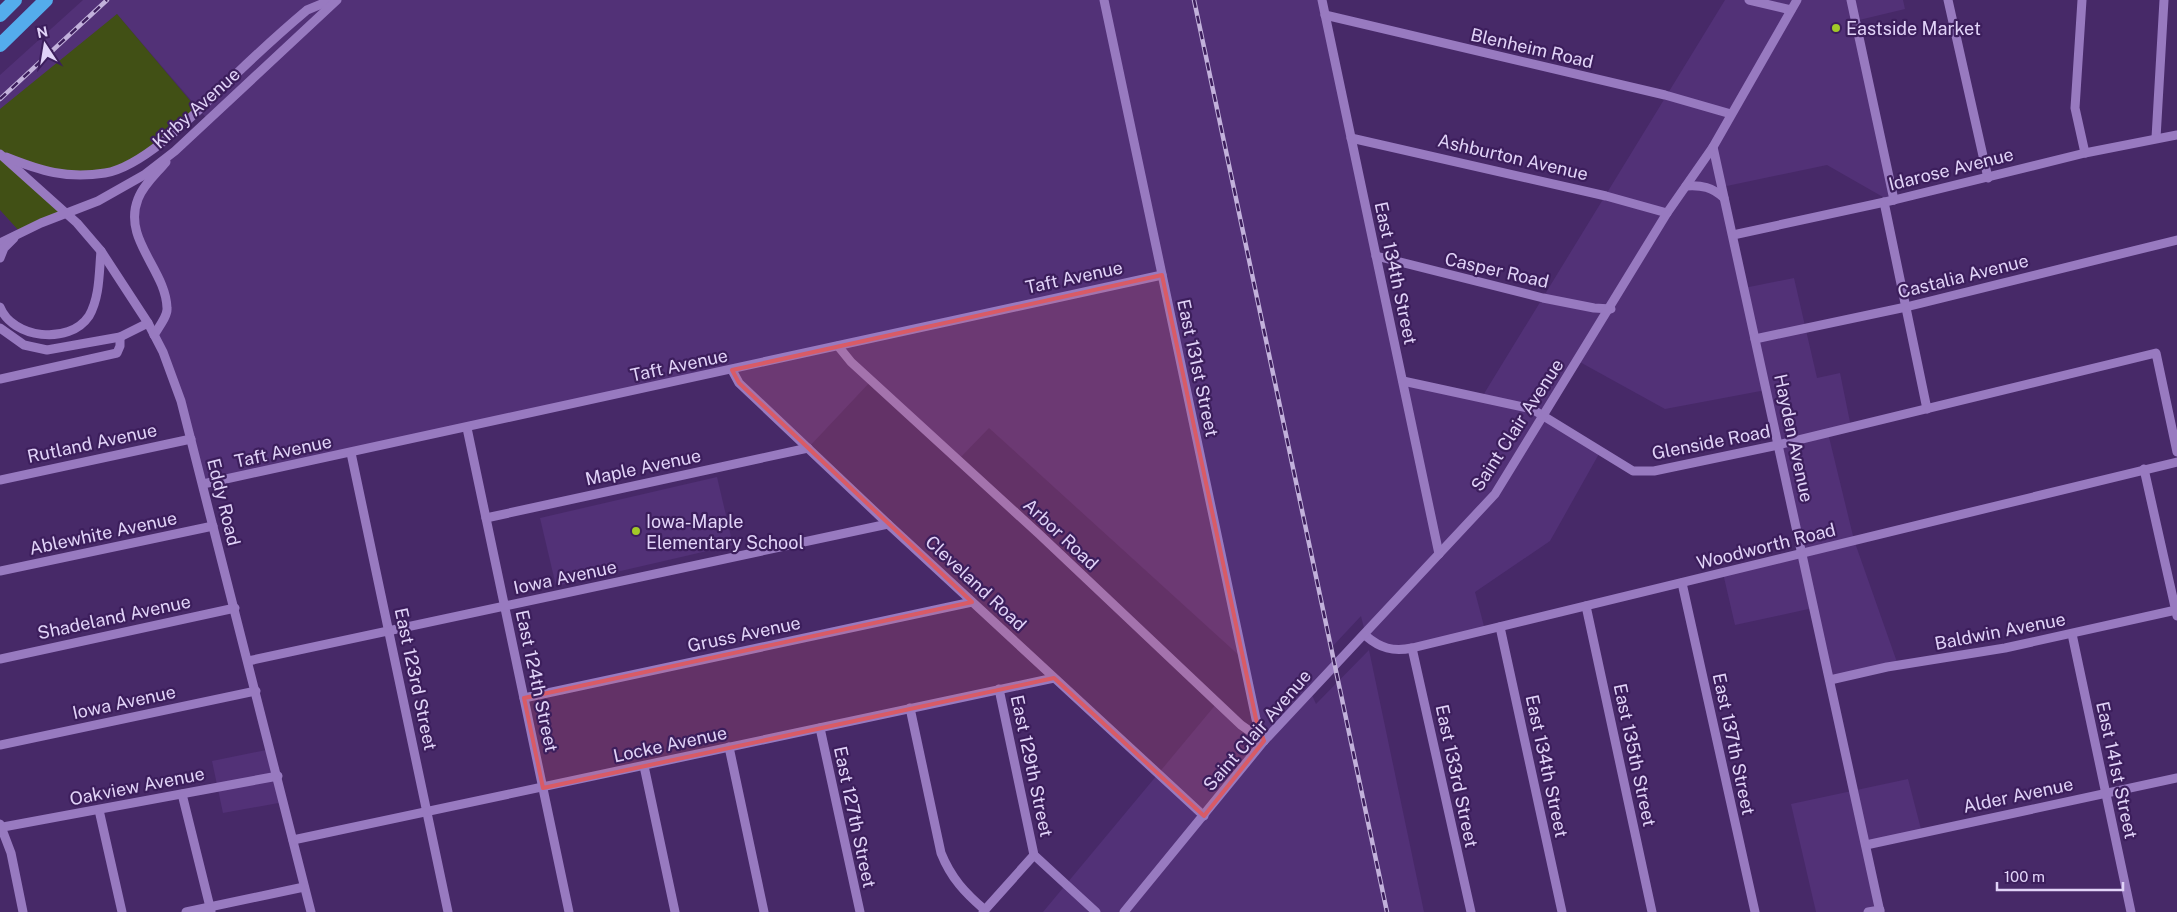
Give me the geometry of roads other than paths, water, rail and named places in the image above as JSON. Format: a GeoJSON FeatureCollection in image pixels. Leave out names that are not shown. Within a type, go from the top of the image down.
{"type":"FeatureCollection","features":[{"type":"Feature","properties":{"kind":"highway"},"geometry":{"type":"LineString","coordinates":[[0,16],[16,0]]}},
{"type":"Feature","properties":{"kind":"highway"},"geometry":{"type":"LineString","coordinates":[[0,45],[46,0]]}},
{"type":"Feature","properties":{"kind":"street"},"geometry":{"type":"LineString","coordinates":[[1,155],[44,172],[67,176],[107,173],[145,156],[184,124],[307,10],[331,0]]}},
{"type":"Feature","properties":{"kind":"street","name":"Kirby Avenue"},"geometry":{"type":"LineString","coordinates":[[0,243],[20,232],[119,190],[175,151],[337,0]]}},
{"type":"Feature","properties":{"kind":"street","name":"East 131st Street"},"geometry":{"type":"LineString","coordinates":[[1104,0],[1255,714],[1264,741]]}},
{"type":"Feature","properties":{"kind":"street","name":"East 134th Street"},"geometry":{"type":"LineString","coordinates":[[1322,0],[1439,554]]}},
{"type":"Feature","properties":{"kind":"street"},"geometry":{"type":"LineString","coordinates":[[1749,0],[1791,10]]}},
{"type":"Feature","properties":{"kind":"street","name":"Saint Clair Avenue"},"geometry":{"type":"LineString","coordinates":[[1124,912],[1264,741],[1366,636],[1439,554],[1496,494],[1611,308],[1667,213],[1713,147],[1797,0]]}},
{"type":"Feature","properties":{"kind":"street"},"geometry":{"type":"LineString","coordinates":[[1850,0],[1894,200]]}},
{"type":"Feature","properties":{"kind":"street"},"geometry":{"type":"LineString","coordinates":[[1948,0],[1988,178]]}},
{"type":"Feature","properties":{"kind":"street"},"geometry":{"type":"LineString","coordinates":[[2082,0],[2075,108],[2085,153]]}},
{"type":"Feature","properties":{"kind":"street"},"geometry":{"type":"LineString","coordinates":[[2156,138],[2164,0]]}},
{"type":"Feature","properties":{"kind":"street","name":"Blenheim Road"},"geometry":{"type":"LineString","coordinates":[[1325,15],[1665,95],[1732,114]]}},
{"type":"Feature","properties":{"kind":"street","name":"Idarose Avenue"},"geometry":{"type":"LineString","coordinates":[[1733,234],[1894,200],[2085,153],[2177,135]]}},
{"type":"Feature","properties":{"kind":"street","name":"Ashburton Avenue"},"geometry":{"type":"LineString","coordinates":[[1351,138],[1606,196],[1667,213]]}},
{"type":"Feature","properties":{"kind":"street","name":"Hayden Avenue"},"geometry":{"type":"LineString","coordinates":[[1713,147],[1880,911]]}},
{"type":"Feature","properties":{"kind":"street"},"geometry":{"type":"LineString","coordinates":[[154,335],[168,310],[163,287],[140,242],[136,212],[138,200],[143,190],[175,151]]}},
{"type":"Feature","properties":{"kind":"street","name":"Eddy Road"},"geometry":{"type":"LineString","coordinates":[[1,155],[77,223],[101,251],[148,323],[175,384],[235,608],[311,912]]}},
{"type":"Feature","properties":{"kind":"street"},"geometry":{"type":"LineString","coordinates":[[1686,186],[1698,185],[1712,188],[1724,199]]}},
{"type":"Feature","properties":{"kind":"street"},"geometry":{"type":"LineString","coordinates":[[1884,202],[1927,409]]}},
{"type":"Feature","properties":{"kind":"street"},"geometry":{"type":"LineString","coordinates":[[0,258],[4,248],[20,232]]}},
{"type":"Feature","properties":{"kind":"street","name":"Castalia Avenue"},"geometry":{"type":"LineString","coordinates":[[1755,339],[1906,308],[2177,240]]}},
{"type":"Feature","properties":{"kind":"street"},"geometry":{"type":"LineString","coordinates":[[0,307],[2,315],[21,328],[35,333],[66,332],[88,317],[97,298],[101,251]]}},
{"type":"Feature","properties":{"kind":"street","name":"Casper Road"},"geometry":{"type":"LineString","coordinates":[[1376,256],[1543,298],[1594,308],[1611,308]]}},
{"type":"Feature","properties":{"kind":"street","name":"Taft Avenue"},"geometry":{"type":"LineString","coordinates":[[203,484],[1162,275]]}},
{"type":"Feature","properties":{"kind":"street"},"geometry":{"type":"LineString","coordinates":[[0,328],[24,345],[47,350],[120,337],[148,323]]}},
{"type":"Feature","properties":{"kind":"street"},"geometry":{"type":"LineString","coordinates":[[0,379],[117,354],[120,346],[120,337]]}},
{"type":"Feature","properties":{"kind":"street","name":"Arbor Road"},"geometry":{"type":"LineString","coordinates":[[838,346],[851,362],[1039,534],[1224,710],[1264,741]]}},
{"type":"Feature","properties":{"kind":"street","name":"Glenside Road"},"geometry":{"type":"LineString","coordinates":[[1402,380],[1532,409],[1633,471],[1654,471],[1778,445],[2156,353],[2177,452]]}},
{"type":"Feature","properties":{"kind":"street","name":"Cleveland Road"},"geometry":{"type":"LineString","coordinates":[[732,370],[740,383],[888,524],[1204,816]]}},
{"type":"Feature","properties":{"kind":"street","name":"East 124th Street"},"geometry":{"type":"LineString","coordinates":[[467,428],[570,912]]}},
{"type":"Feature","properties":{"kind":"street","name":"Rutland Avenue"},"geometry":{"type":"LineString","coordinates":[[0,480],[191,439]]}},
{"type":"Feature","properties":{"kind":"street","name":"Maple Avenue"},"geometry":{"type":"LineString","coordinates":[[486,518],[808,448]]}},
{"type":"Feature","properties":{"kind":"street","name":"East 123rd Street"},"geometry":{"type":"LineString","coordinates":[[351,453],[448,912]]}},
{"type":"Feature","properties":{"kind":"street","name":"Woodworth Road"},"geometry":{"type":"LineString","coordinates":[[1366,636],[1384,648],[1394,650],[1412,648],[2177,462]]}},
{"type":"Feature","properties":{"kind":"street"},"geometry":{"type":"LineString","coordinates":[[2144,469],[2176,613]]}},
{"type":"Feature","properties":{"kind":"street","name":"Iowa Avenue"},"geometry":{"type":"LineString","coordinates":[[248,661],[888,524]]}},
{"type":"Feature","properties":{"kind":"street","name":"Ablewhite Avenue"},"geometry":{"type":"LineString","coordinates":[[0,571],[213,526]]}},
{"type":"Feature","properties":{"kind":"street","name":"East 137th Street"},"geometry":{"type":"LineString","coordinates":[[1682,583],[1755,912]]}},
{"type":"Feature","properties":{"kind":"street","name":"Gruss Avenue"},"geometry":{"type":"LineString","coordinates":[[524,698],[972,602]]}},
{"type":"Feature","properties":{"kind":"street","name":"East 135th Street"},"geometry":{"type":"LineString","coordinates":[[1586,606],[1652,912]]}},
{"type":"Feature","properties":{"kind":"street","name":"Shadeland Avenue"},"geometry":{"type":"LineString","coordinates":[[0,658],[235,608]]}},
{"type":"Feature","properties":{"kind":"street","name":"Baldwin Avenue"},"geometry":{"type":"LineString","coordinates":[[1830,680],[1887,667],[2005,648],[2176,613]]}},
{"type":"Feature","properties":{"kind":"street","name":"East 134th Street"},"geometry":{"type":"LineString","coordinates":[[1500,627],[1562,912]]}},
{"type":"Feature","properties":{"kind":"street","name":"East 141st Street"},"geometry":{"type":"LineString","coordinates":[[2072,634],[2131,912]]}},
{"type":"Feature","properties":{"kind":"street","name":"East 133rd Street"},"geometry":{"type":"LineString","coordinates":[[1412,648],[1470,912]]}},
{"type":"Feature","properties":{"kind":"street","name":"Locke Avenue"},"geometry":{"type":"LineString","coordinates":[[294,840],[1054,678]]}},
{"type":"Feature","properties":{"kind":"street","name":"East 129th Street"},"geometry":{"type":"LineString","coordinates":[[999,689],[1034,855],[1096,912]]}},
{"type":"Feature","properties":{"kind":"street","name":"Iowa Avenue"},"geometry":{"type":"LineString","coordinates":[[0,745],[256,691]]}},
{"type":"Feature","properties":{"kind":"street"},"geometry":{"type":"LineString","coordinates":[[910,708],[941,853],[948,871],[960,888],[984,911],[1034,855]]}},
{"type":"Feature","properties":{"kind":"street","name":"East 127th Street"},"geometry":{"type":"LineString","coordinates":[[820,728],[860,912]]}},
{"type":"Feature","properties":{"kind":"street"},"geometry":{"type":"LineString","coordinates":[[729,748],[764,912]]}},
{"type":"Feature","properties":{"kind":"street"},"geometry":{"type":"LineString","coordinates":[[644,766],[675,912]]}},
{"type":"Feature","properties":{"kind":"street","name":"Oakview Avenue"},"geometry":{"type":"LineString","coordinates":[[1,826],[99,810],[278,776]]}},
{"type":"Feature","properties":{"kind":"street","name":"Alder Avenue"},"geometry":{"type":"LineString","coordinates":[[1866,845],[2177,778]]}},
{"type":"Feature","properties":{"kind":"street"},"geometry":{"type":"LineString","coordinates":[[182,794],[211,909]]}},
{"type":"Feature","properties":{"kind":"street"},"geometry":{"type":"LineString","coordinates":[[99,810],[122,912]]}},
{"type":"Feature","properties":{"kind":"street"},"geometry":{"type":"LineString","coordinates":[[1,826],[23,912]]}},
{"type":"Feature","properties":{"kind":"street"},"geometry":{"type":"LineString","coordinates":[[186,912],[211,909],[304,887]]}},
{"type":"Feature","properties":{"kind":"street"},"geometry":{"type":"LineString","coordinates":[[1868,912],[1880,911]]}},
{"type":"Feature","properties":{"kind":"railway"},"geometry":{"type":"LineString","coordinates":[[0,99],[107,0]]}},
{"type":"Feature","properties":{"kind":"railway"},"geometry":{"type":"LineString","coordinates":[[1194,0],[1387,912]]}},
{"type":"Feature","properties":{"kind":"place","name":"Eastside Market"},"geometry":{"type":"Point","coordinates":[1836,28]}},
{"type":"Feature","properties":{"kind":"place","name":"Iowa-Maple Elementary School"},"geometry":{"type":"Point","coordinates":[636,531]}}]}
